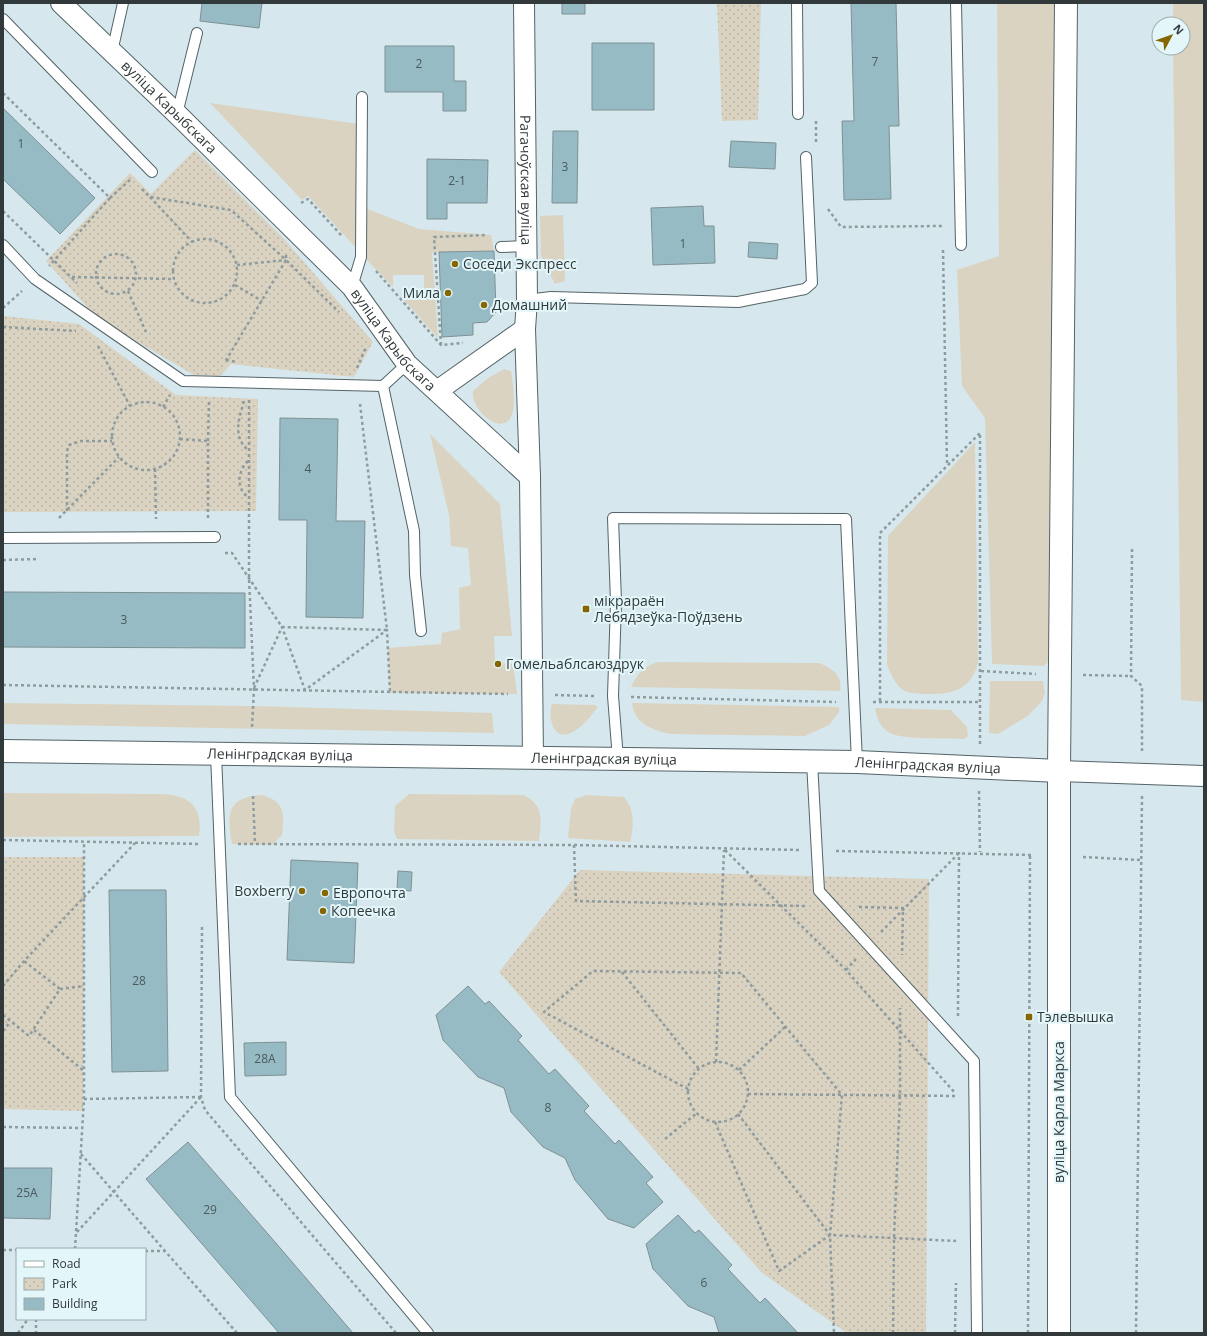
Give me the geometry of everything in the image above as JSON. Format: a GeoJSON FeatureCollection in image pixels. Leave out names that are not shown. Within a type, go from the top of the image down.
{"type":"FeatureCollection","features":[{"type":"Feature","properties":{"kind":"main road","name":"вуліца Карла Маркса"},"geometry":{"type":"LineString","coordinates":[[1060,1333],[1059,771],[1066,3]]}},
{"type":"Feature","properties":{"kind":"main road","name":"Ленінградская вуліца"},"geometry":{"type":"LineString","coordinates":[[3,751],[857,762],[1059,771]]}},
{"type":"Feature","properties":{"kind":"street","name":"вуліца Карыбскага"},"geometry":{"type":"LineString","coordinates":[[60,3],[177,114],[352,287],[407,364],[530,477]]}},
{"type":"Feature","properties":{"kind":"street","name":"Рагачоўская вуліца"},"geometry":{"type":"LineString","coordinates":[[524,3],[527,246],[527,300],[525,329],[530,477]]}},
{"type":"Feature","properties":{"kind":"street"},"geometry":{"type":"LineString","coordinates":[[437,391],[525,329]]}},
{"type":"Feature","properties":{"kind":"street"},"geometry":{"type":"LineString","coordinates":[[530,477],[533,758]]}},
{"type":"Feature","properties":{"kind":"street","name":"Ленінградская вуліца"},"geometry":{"type":"LineString","coordinates":[[1059,771],[1204,776]]}},
{"type":"Feature","properties":{"kind":"lane"},"geometry":{"type":"LineString","coordinates":[[112,52],[123,3]]}},
{"type":"Feature","properties":{"kind":"lane"},"geometry":{"type":"LineString","coordinates":[[797,3],[798,114]]}},
{"type":"Feature","properties":{"kind":"lane"},"geometry":{"type":"LineString","coordinates":[[956,3],[961,245]]}},
{"type":"Feature","properties":{"kind":"lane"},"geometry":{"type":"LineString","coordinates":[[3,20],[152,172]]}},
{"type":"Feature","properties":{"kind":"lane"},"geometry":{"type":"LineString","coordinates":[[177,114],[197,33]]}},
{"type":"Feature","properties":{"kind":"lane"},"geometry":{"type":"LineString","coordinates":[[352,287],[361,258],[362,97]]}},
{"type":"Feature","properties":{"kind":"lane"},"geometry":{"type":"LineString","coordinates":[[527,300],[550,296],[738,302],[805,289],[812,283],[806,157]]}},
{"type":"Feature","properties":{"kind":"lane"},"geometry":{"type":"LineString","coordinates":[[3,245],[35,279],[184,381],[382,386],[407,364]]}},
{"type":"Feature","properties":{"kind":"lane"},"geometry":{"type":"LineString","coordinates":[[504,247],[527,246]]}},
{"type":"Feature","properties":{"kind":"lane"},"geometry":{"type":"LineString","coordinates":[[382,386],[414,531],[415,575],[421,631]]}},
{"type":"Feature","properties":{"kind":"lane"},"geometry":{"type":"LineString","coordinates":[[618,759],[613,696],[616,602],[614,518],[846,520],[857,762]]}},
{"type":"Feature","properties":{"kind":"lane"},"geometry":{"type":"LineString","coordinates":[[3,538],[211,537]]}},
{"type":"Feature","properties":{"kind":"lane"},"geometry":{"type":"LineString","coordinates":[[216,754],[230,1097],[428,1333]]}},
{"type":"Feature","properties":{"kind":"lane"},"geometry":{"type":"LineString","coordinates":[[812,762],[819,892],[974,1061],[977,1333]]}},
{"type":"Feature","properties":{"kind":"path"},"geometry":{"type":"LineString","coordinates":[[3,94],[110,198]]}},
{"type":"Feature","properties":{"kind":"path"},"geometry":{"type":"LineString","coordinates":[[816,117],[816,144]]}},
{"type":"Feature","properties":{"kind":"path"},"geometry":{"type":"LineString","coordinates":[[3,308],[53,262],[110,198],[132,178],[136,182]]}},
{"type":"Feature","properties":{"kind":"path"},"geometry":{"type":"LineString","coordinates":[[140,187],[192,242]]}},
{"type":"Feature","properties":{"kind":"path"},"geometry":{"type":"LineString","coordinates":[[150,197],[231,210],[286,260],[341,314]]}},
{"type":"Feature","properties":{"kind":"path"},"geometry":{"type":"LineString","coordinates":[[298,206],[308,198],[361,258],[387,283],[441,345]]}},
{"type":"Feature","properties":{"kind":"path"},"geometry":{"type":"LineString","coordinates":[[825,206],[842,227],[942,226],[942,234]]}},
{"type":"Feature","properties":{"kind":"path"},"geometry":{"type":"LineString","coordinates":[[3,211],[53,262],[72,277],[82,289]]}},
{"type":"Feature","properties":{"kind":"path"},"geometry":{"type":"LineString","coordinates":[[441,345],[434,237],[505,234],[504,247]]}},
{"type":"Feature","properties":{"kind":"path"},"geometry":{"type":"LineString","coordinates":[[211,239],[220,242],[234,256],[237,265],[238,276],[235,285],[229,294],[221,300],[202,304],[193,301],[184,296],[178,289],[174,279],[173,270],[176,258],[184,246],[192,242],[211,239]]}},
{"type":"Feature","properties":{"kind":"path"},"geometry":{"type":"LineString","coordinates":[[942,242],[947,464]]}},
{"type":"Feature","properties":{"kind":"path"},"geometry":{"type":"LineString","coordinates":[[116,254],[122,255],[132,261],[135,266],[136,278],[128,291],[115,295],[102,290],[96,278],[96,272],[101,261],[105,257],[116,254]]}},
{"type":"Feature","properties":{"kind":"path"},"geometry":{"type":"LineString","coordinates":[[237,265],[286,260]]}},
{"type":"Feature","properties":{"kind":"path"},"geometry":{"type":"LineString","coordinates":[[223,365],[286,260]]}},
{"type":"Feature","properties":{"kind":"path"},"geometry":{"type":"LineString","coordinates":[[72,277],[174,279]]}},
{"type":"Feature","properties":{"kind":"path"},"geometry":{"type":"LineString","coordinates":[[235,285],[262,301]]}},
{"type":"Feature","properties":{"kind":"path"},"geometry":{"type":"LineString","coordinates":[[128,291],[147,334]]}},
{"type":"Feature","properties":{"kind":"path"},"geometry":{"type":"LineString","coordinates":[[3,327],[114,333]]}},
{"type":"Feature","properties":{"kind":"path"},"geometry":{"type":"LineString","coordinates":[[354,374],[368,342]]}},
{"type":"Feature","properties":{"kind":"path"},"geometry":{"type":"LineString","coordinates":[[441,345],[468,342]]}},
{"type":"Feature","properties":{"kind":"path"},"geometry":{"type":"LineString","coordinates":[[98,345],[130,406]]}},
{"type":"Feature","properties":{"kind":"path"},"geometry":{"type":"LineString","coordinates":[[226,360],[241,362]]}},
{"type":"Feature","properties":{"kind":"path"},"geometry":{"type":"LineString","coordinates":[[208,382],[211,537],[207,553],[232,553],[282,627],[305,690]]}},
{"type":"Feature","properties":{"kind":"path"},"geometry":{"type":"LineString","coordinates":[[249,451],[241,444],[238,427],[240,413],[248,397],[249,451],[249,578],[254,689],[252,727]]}},
{"type":"Feature","properties":{"kind":"path"},"geometry":{"type":"LineString","coordinates":[[359,397],[387,630],[390,693]]}},
{"type":"Feature","properties":{"kind":"path"},"geometry":{"type":"LineString","coordinates":[[147,403],[164,407],[176,421],[180,439],[172,458],[164,465],[154,469],[135,468],[126,464],[119,457],[112,441],[112,431],[122,412],[130,406],[147,403]]}},
{"type":"Feature","properties":{"kind":"path"},"geometry":{"type":"LineString","coordinates":[[3,685],[613,696],[855,703],[981,702],[980,433],[947,464],[880,533],[880,702]]}},
{"type":"Feature","properties":{"kind":"path"},"geometry":{"type":"LineString","coordinates":[[180,439],[208,441]]}},
{"type":"Feature","properties":{"kind":"path"},"geometry":{"type":"LineString","coordinates":[[67,511],[67,451],[69,445],[81,441],[112,441]]}},
{"type":"Feature","properties":{"kind":"path"},"geometry":{"type":"LineString","coordinates":[[39,538],[119,457]]}},
{"type":"Feature","properties":{"kind":"path"},"geometry":{"type":"LineString","coordinates":[[249,460],[242,467],[240,477],[242,491],[249,498]]}},
{"type":"Feature","properties":{"kind":"path"},"geometry":{"type":"LineString","coordinates":[[154,469],[156,538]]}},
{"type":"Feature","properties":{"kind":"path"},"geometry":{"type":"LineString","coordinates":[[1132,549],[1131,676],[1142,686],[1136,1333]]}},
{"type":"Feature","properties":{"kind":"path"},"geometry":{"type":"LineString","coordinates":[[3,560],[42,558]]}},
{"type":"Feature","properties":{"kind":"path"},"geometry":{"type":"LineString","coordinates":[[282,627],[387,630]]}},
{"type":"Feature","properties":{"kind":"path"},"geometry":{"type":"LineString","coordinates":[[254,689],[282,627]]}},
{"type":"Feature","properties":{"kind":"path"},"geometry":{"type":"LineString","coordinates":[[305,690],[387,630]]}},
{"type":"Feature","properties":{"kind":"path"},"geometry":{"type":"LineString","coordinates":[[253,796],[255,844]]}},
{"type":"Feature","properties":{"kind":"path"},"geometry":{"type":"LineString","coordinates":[[3,840],[219,844],[574,845],[724,850],[980,852]]}},
{"type":"Feature","properties":{"kind":"path"},"geometry":{"type":"LineString","coordinates":[[75,1248],[78,1232],[80,1154],[84,1099],[84,842]]}},
{"type":"Feature","properties":{"kind":"path"},"geometry":{"type":"LineString","coordinates":[[3,986],[24,961],[135,843]]}},
{"type":"Feature","properties":{"kind":"path"},"geometry":{"type":"LineString","coordinates":[[574,845],[576,900],[903,908]]}},
{"type":"Feature","properties":{"kind":"path"},"geometry":{"type":"LineString","coordinates":[[716,1062],[724,850]]}},
{"type":"Feature","properties":{"kind":"path"},"geometry":{"type":"LineString","coordinates":[[724,850],[846,970],[957,1096],[748,1094]]}},
{"type":"Feature","properties":{"kind":"path"},"geometry":{"type":"LineString","coordinates":[[846,970],[903,908],[959,852]]}},
{"type":"Feature","properties":{"kind":"path"},"geometry":{"type":"LineString","coordinates":[[1028,1333],[1030,854]]}},
{"type":"Feature","properties":{"kind":"path"},"geometry":{"type":"LineString","coordinates":[[893,1333],[894,1238],[900,1096],[903,908]]}},
{"type":"Feature","properties":{"kind":"path"},"geometry":{"type":"LineString","coordinates":[[202,923],[201,1097],[205,1110],[396,1333]]}},
{"type":"Feature","properties":{"kind":"path"},"geometry":{"type":"LineString","coordinates":[[24,961],[60,989],[84,986]]}},
{"type":"Feature","properties":{"kind":"path"},"geometry":{"type":"LineString","coordinates":[[688,1089],[544,1012],[593,971],[741,973],[842,1095],[830,1235],[834,1333]]}},
{"type":"Feature","properties":{"kind":"path"},"geometry":{"type":"LineString","coordinates":[[621,972],[699,1069]]}},
{"type":"Feature","properties":{"kind":"path"},"geometry":{"type":"LineString","coordinates":[[3,1015],[28,1036],[34,1030],[60,989]]}},
{"type":"Feature","properties":{"kind":"path"},"geometry":{"type":"LineString","coordinates":[[3,1031],[10,1022]]}},
{"type":"Feature","properties":{"kind":"path"},"geometry":{"type":"LineString","coordinates":[[738,1070],[785,1027]]}},
{"type":"Feature","properties":{"kind":"path"},"geometry":{"type":"LineString","coordinates":[[34,1030],[84,1071]]}},
{"type":"Feature","properties":{"kind":"path"},"geometry":{"type":"LineString","coordinates":[[716,1062],[728,1064],[738,1070],[744,1077],[748,1094],[747,1102],[738,1114],[731,1119],[715,1122],[708,1120],[697,1113],[692,1106],[688,1089],[690,1081],[699,1069],[707,1064],[716,1062]]}},
{"type":"Feature","properties":{"kind":"path"},"geometry":{"type":"LineString","coordinates":[[84,1099],[201,1097]]}},
{"type":"Feature","properties":{"kind":"path"},"geometry":{"type":"LineString","coordinates":[[78,1232],[201,1097]]}},
{"type":"Feature","properties":{"kind":"path"},"geometry":{"type":"LineString","coordinates":[[665,1139],[697,1113]]}},
{"type":"Feature","properties":{"kind":"path"},"geometry":{"type":"LineString","coordinates":[[738,1114],[830,1235]]}},
{"type":"Feature","properties":{"kind":"path"},"geometry":{"type":"LineString","coordinates":[[715,1122],[780,1271],[830,1235],[956,1241]]}},
{"type":"Feature","properties":{"kind":"path"},"geometry":{"type":"LineString","coordinates":[[3,1127],[82,1128]]}},
{"type":"Feature","properties":{"kind":"path"},"geometry":{"type":"LineString","coordinates":[[80,1154],[237,1333]]}},
{"type":"Feature","properties":{"kind":"path"},"geometry":{"type":"LineString","coordinates":[[3,1250],[16,1250]]}},
{"type":"Feature","properties":{"kind":"path"},"geometry":{"type":"LineString","coordinates":[[146,1251],[165,1251]]}},
{"type":"Feature","properties":{"kind":"path"},"geometry":{"type":"LineString","coordinates":[[18,1333],[27,1320]]}},
{"type":"Feature","properties":{"kind":"path"},"geometry":{"type":"LineString","coordinates":[[36,1320],[36,1333]]}},
{"type":"Feature","properties":{"kind":"green space"},"geometry":{"type":"Polygon","coordinates":[[[717,3],[761,3],[758,120],[722,121],[717,3]]]}},
{"type":"Feature","properties":{"kind":"green space"},"geometry":{"type":"Polygon","coordinates":[[[997,3],[1057,3],[1058,400],[1049,653],[1048,662],[1044,666],[992,664],[985,418],[962,386],[957,270],[999,256],[997,3]]]}},
{"type":"Feature","properties":{"kind":"green space"},"geometry":{"type":"Polygon","coordinates":[[[1173,3],[1204,3],[1204,702],[1181,700],[1173,56],[1191,56],[1191,16],[1173,16],[1173,3]]]}},
{"type":"Feature","properties":{"kind":"green space"},"geometry":{"type":"Polygon","coordinates":[[[210,103],[359,124],[359,251],[308,196],[302,200],[210,103]]]}},
{"type":"Feature","properties":{"kind":"green space"},"geometry":{"type":"Polygon","coordinates":[[[195,150],[285,240],[373,342],[354,377],[231,364],[220,376],[194,375],[97,318],[46,261],[130,173],[151,194],[195,150]]]}},
{"type":"Feature","properties":{"kind":"green space"},"geometry":{"type":"Polygon","coordinates":[[[365,208],[419,229],[491,235],[494,251],[432,252],[438,338],[404,300],[424,298],[424,275],[393,275],[393,287],[364,257],[365,208]]]}},
{"type":"Feature","properties":{"kind":"green space"},"geometry":{"type":"Polygon","coordinates":[[[563,215],[565,281],[555,284],[541,256],[540,216],[563,215]]]}},
{"type":"Feature","properties":{"kind":"green space"},"geometry":{"type":"Polygon","coordinates":[[[3,316],[79,324],[176,395],[258,399],[256,511],[3,512],[3,316]]]}},
{"type":"Feature","properties":{"kind":"green space"},"geometry":{"type":"Polygon","coordinates":[[[504,369],[511,371],[514,406],[512,415],[508,421],[502,424],[495,423],[482,413],[473,398],[473,391],[488,378],[504,369]]]}},
{"type":"Feature","properties":{"kind":"green space"},"geometry":{"type":"Polygon","coordinates":[[[430,434],[500,504],[512,636],[494,636],[495,662],[513,664],[517,694],[390,693],[388,648],[441,644],[442,633],[460,629],[459,588],[471,585],[468,548],[451,546],[449,515],[430,434]]]}},
{"type":"Feature","properties":{"kind":"green space"},"geometry":{"type":"Polygon","coordinates":[[[975,442],[978,662],[971,679],[965,685],[951,692],[943,694],[924,694],[908,692],[903,690],[895,682],[887,664],[888,536],[975,442]]]}},
{"type":"Feature","properties":{"kind":"green space"},"geometry":{"type":"Polygon","coordinates":[[[659,662],[819,663],[836,673],[840,681],[840,691],[631,687],[642,671],[650,665],[659,662]]]}},
{"type":"Feature","properties":{"kind":"green space"},"geometry":{"type":"Polygon","coordinates":[[[990,681],[1043,681],[1045,693],[1042,701],[1029,715],[998,734],[989,733],[990,681]]]}},
{"type":"Feature","properties":{"kind":"green space"},"geometry":{"type":"Polygon","coordinates":[[[3,703],[253,706],[492,713],[494,733],[3,724],[3,703]]]}},
{"type":"Feature","properties":{"kind":"green space"},"geometry":{"type":"Polygon","coordinates":[[[632,703],[839,707],[839,712],[829,725],[805,736],[670,734],[651,728],[640,721],[636,716],[632,703]]]}},
{"type":"Feature","properties":{"kind":"green space"},"geometry":{"type":"Polygon","coordinates":[[[552,704],[595,705],[598,707],[579,728],[565,735],[559,734],[553,726],[551,721],[552,704]]]}},
{"type":"Feature","properties":{"kind":"green space"},"geometry":{"type":"Polygon","coordinates":[[[875,708],[951,710],[967,727],[968,736],[964,739],[914,738],[896,735],[890,733],[881,726],[875,708]]]}},
{"type":"Feature","properties":{"kind":"green space"},"geometry":{"type":"Polygon","coordinates":[[[3,793],[171,795],[187,800],[192,804],[199,817],[199,836],[3,837],[3,793]]]}},
{"type":"Feature","properties":{"kind":"green space"},"geometry":{"type":"Polygon","coordinates":[[[409,794],[523,795],[535,803],[538,808],[541,820],[539,841],[397,839],[394,831],[395,806],[409,794]]]}},
{"type":"Feature","properties":{"kind":"green space"},"geometry":{"type":"Polygon","coordinates":[[[262,795],[276,801],[282,810],[282,835],[272,845],[232,844],[230,834],[230,816],[235,804],[241,799],[250,796],[262,795]]]}},
{"type":"Feature","properties":{"kind":"green space"},"geometry":{"type":"Polygon","coordinates":[[[587,795],[624,797],[628,802],[633,818],[630,842],[568,838],[571,809],[575,799],[587,795]]]}},
{"type":"Feature","properties":{"kind":"green space"},"geometry":{"type":"Polygon","coordinates":[[[3,857],[84,857],[83,1111],[3,1109],[3,857]]]}},
{"type":"Feature","properties":{"kind":"green space"},"geometry":{"type":"Polygon","coordinates":[[[580,870],[929,879],[926,1333],[847,1333],[761,1272],[499,972],[580,870]]]}},
{"type":"Feature","properties":{"kind":"building"},"geometry":{"type":"Polygon","coordinates":[[[202,3],[262,3],[259,28],[200,21],[202,3]]]}},
{"type":"Feature","properties":{"kind":"building"},"geometry":{"type":"Polygon","coordinates":[[[562,3],[585,3],[585,14],[562,14],[562,3]]]}},
{"type":"Feature","properties":{"kind":"building"},"geometry":{"type":"Polygon","coordinates":[[[851,3],[896,3],[899,126],[889,126],[891,199],[844,200],[842,121],[854,121],[851,3]]]}},
{"type":"Feature","properties":{"kind":"building"},"geometry":{"type":"Polygon","coordinates":[[[592,43],[654,43],[654,110],[592,110],[592,43]]]}},
{"type":"Feature","properties":{"kind":"building"},"geometry":{"type":"Polygon","coordinates":[[[385,46],[454,46],[454,81],[466,81],[466,111],[443,111],[443,92],[385,92],[385,46]]]}},
{"type":"Feature","properties":{"kind":"building"},"geometry":{"type":"Polygon","coordinates":[[[3,108],[95,198],[60,234],[3,179],[3,108]]]}},
{"type":"Feature","properties":{"kind":"building"},"geometry":{"type":"Polygon","coordinates":[[[553,131],[578,131],[577,203],[552,203],[553,131]]]}},
{"type":"Feature","properties":{"kind":"building"},"geometry":{"type":"Polygon","coordinates":[[[731,141],[776,143],[775,169],[729,167],[731,141]]]}},
{"type":"Feature","properties":{"kind":"building"},"geometry":{"type":"Polygon","coordinates":[[[427,159],[488,160],[487,203],[447,203],[447,219],[427,219],[427,159]]]}},
{"type":"Feature","properties":{"kind":"building"},"geometry":{"type":"Polygon","coordinates":[[[703,206],[704,226],[714,226],[715,263],[653,265],[651,208],[703,206]]]}},
{"type":"Feature","properties":{"kind":"building"},"geometry":{"type":"Polygon","coordinates":[[[749,242],[778,244],[777,259],[748,257],[749,242]]]}},
{"type":"Feature","properties":{"kind":"building"},"geometry":{"type":"Polygon","coordinates":[[[494,251],[496,312],[487,322],[473,323],[473,335],[442,337],[439,252],[494,251]]]}},
{"type":"Feature","properties":{"kind":"building"},"geometry":{"type":"Polygon","coordinates":[[[280,418],[338,419],[336,521],[365,521],[363,618],[306,617],[307,520],[279,520],[280,418]]]}},
{"type":"Feature","properties":{"kind":"building"},"geometry":{"type":"Polygon","coordinates":[[[3,592],[245,593],[245,648],[3,647],[3,592]]]}},
{"type":"Feature","properties":{"kind":"building","name":"Копеечка"},"geometry":{"type":"Polygon","coordinates":[[[291,860],[358,863],[354,963],[287,960],[291,860]]]}},
{"type":"Feature","properties":{"kind":"building"},"geometry":{"type":"Polygon","coordinates":[[[398,871],[412,872],[411,891],[397,890],[398,871]]]}},
{"type":"Feature","properties":{"kind":"building"},"geometry":{"type":"Polygon","coordinates":[[[109,890],[166,890],[168,1071],[112,1072],[109,890]]]}},
{"type":"Feature","properties":{"kind":"building"},"geometry":{"type":"Polygon","coordinates":[[[468,986],[485,1004],[489,1001],[522,1036],[518,1040],[549,1074],[555,1069],[589,1106],[584,1111],[615,1144],[619,1140],[653,1177],[646,1183],[663,1202],[634,1228],[608,1219],[575,1180],[565,1158],[543,1147],[511,1112],[504,1088],[478,1077],[443,1040],[436,1015],[468,986]]]}},
{"type":"Feature","properties":{"kind":"building"},"geometry":{"type":"Polygon","coordinates":[[[286,1042],[286,1075],[245,1076],[244,1043],[286,1042]]]}},
{"type":"Feature","properties":{"kind":"building"},"geometry":{"type":"Polygon","coordinates":[[[188,1142],[353,1333],[279,1333],[146,1179],[188,1142]]]}},
{"type":"Feature","properties":{"kind":"building"},"geometry":{"type":"Polygon","coordinates":[[[3,1168],[52,1168],[50,1219],[3,1218],[3,1168]]]}},
{"type":"Feature","properties":{"kind":"building"},"geometry":{"type":"Polygon","coordinates":[[[678,1215],[695,1233],[699,1230],[732,1265],[728,1269],[760,1303],[765,1298],[798,1333],[719,1333],[714,1317],[688,1306],[653,1269],[646,1244],[678,1215]]]}},
{"type":"Feature","properties":{"kind":"place","name":"Соседи Экспресс"},"geometry":{"type":"Point","coordinates":[455,264]}},
{"type":"Feature","properties":{"kind":"place","name":"Мила"},"geometry":{"type":"Point","coordinates":[448,293]}},
{"type":"Feature","properties":{"kind":"place","name":"Домашний"},"geometry":{"type":"Point","coordinates":[484,305]}},
{"type":"Feature","properties":{"kind":"place","name":"мікрараён Лебядзеўка-Поўдзень"},"geometry":{"type":"Point","coordinates":[586,609]}},
{"type":"Feature","properties":{"kind":"place","name":"Гомельаблсаюздрук"},"geometry":{"type":"Point","coordinates":[498,664]}},
{"type":"Feature","properties":{"kind":"place","name":"Boxberry"},"geometry":{"type":"Point","coordinates":[302,891]}},
{"type":"Feature","properties":{"kind":"place","name":"Европочта"},"geometry":{"type":"Point","coordinates":[325,893]}},
{"type":"Feature","properties":{"kind":"place","name":"Копеечка"},"geometry":{"type":"Point","coordinates":[323,911]}},
{"type":"Feature","properties":{"kind":"place","name":"Тэлевышка"},"geometry":{"type":"Point","coordinates":[1029,1017]}}]}
